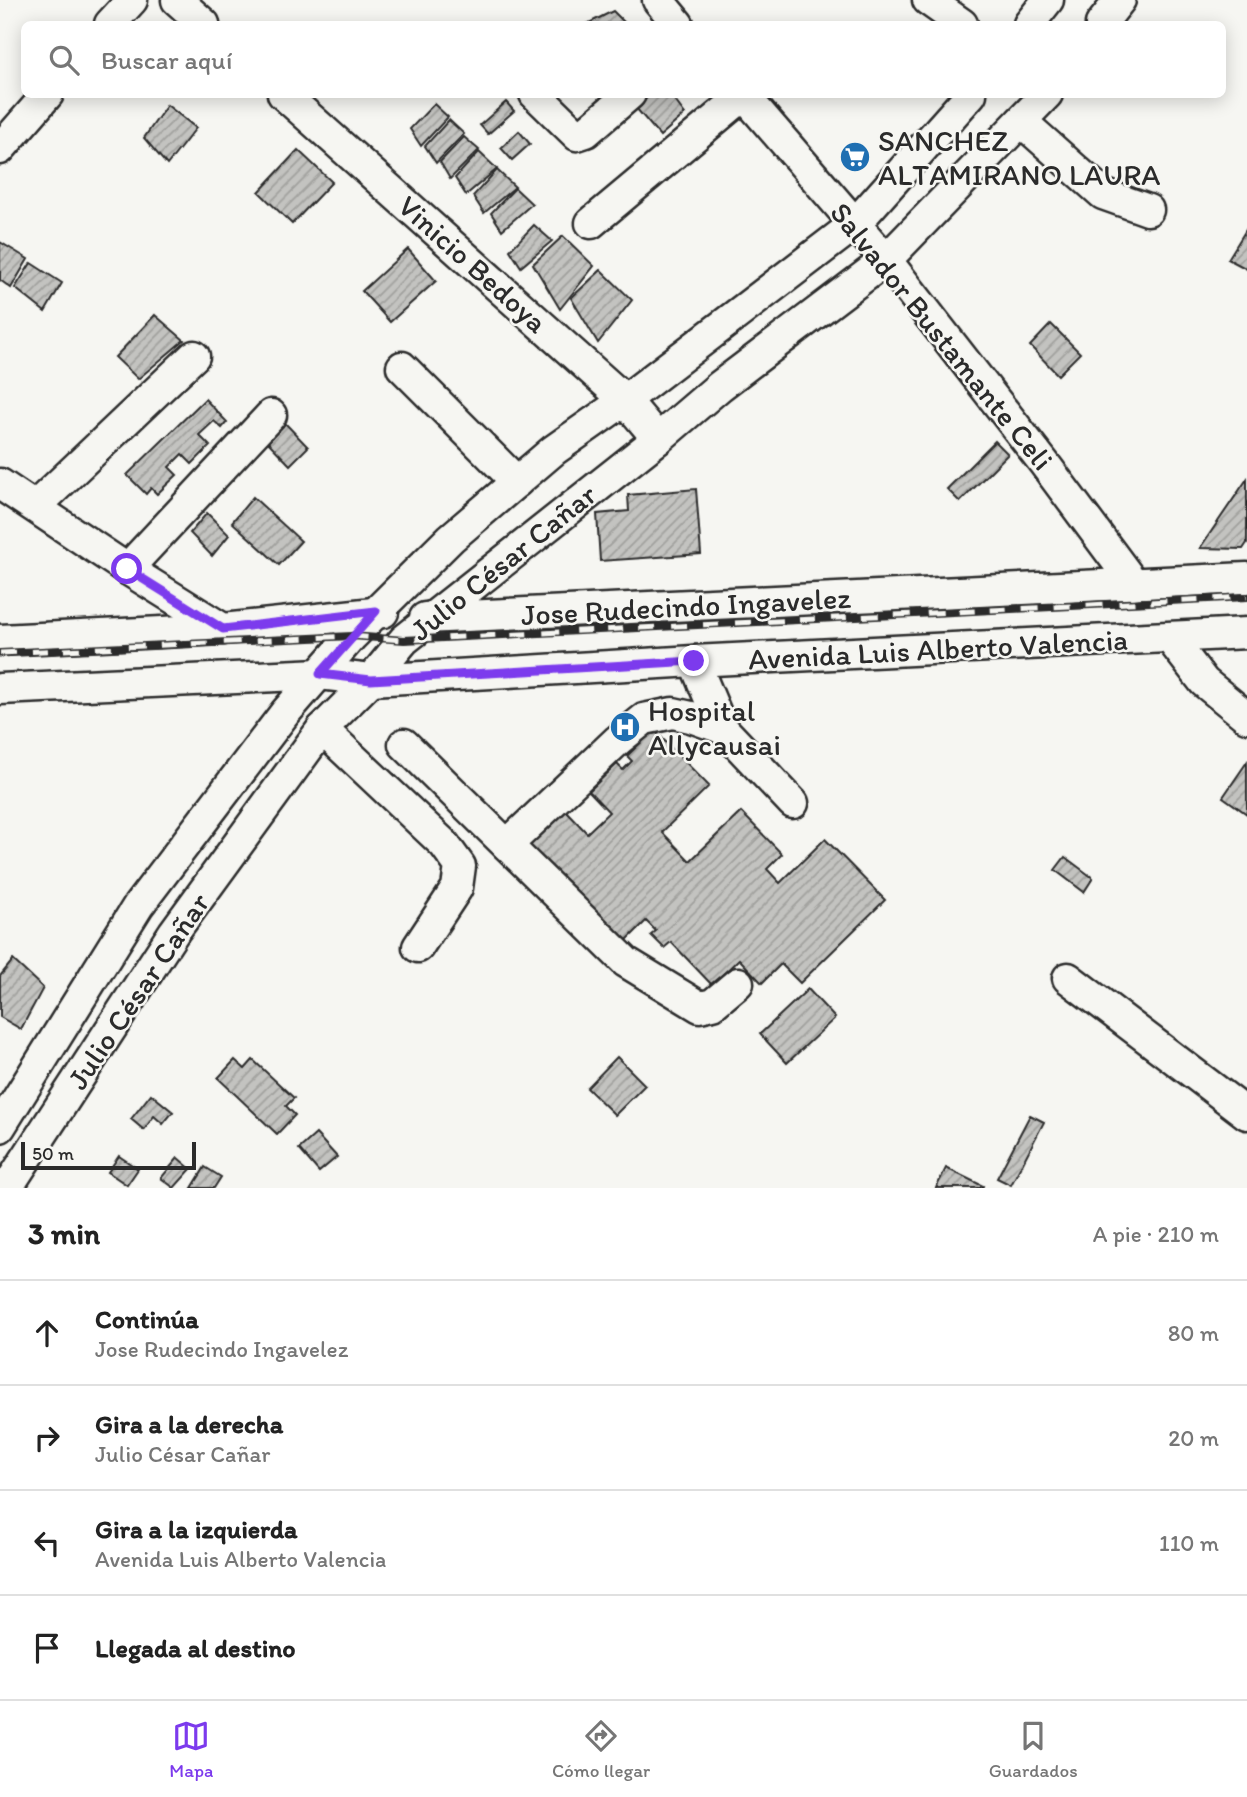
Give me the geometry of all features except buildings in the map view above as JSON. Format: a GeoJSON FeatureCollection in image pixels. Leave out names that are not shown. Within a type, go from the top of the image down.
{"type":"FeatureCollection","features":[{"type":"Feature","properties":{"kind":"street"},"geometry":{"type":"LineString","coordinates":[[113,21],[132,0]]}},
{"type":"Feature","properties":{"kind":"street"},"geometry":{"type":"LineString","coordinates":[[177,0],[201,21]]}},
{"type":"Feature","properties":{"kind":"street"},"geometry":{"type":"LineString","coordinates":[[658,0],[676,21]]}},
{"type":"Feature","properties":{"kind":"street"},"geometry":{"type":"LineString","coordinates":[[928,0],[958,21]]}},
{"type":"Feature","properties":{"kind":"street"},"geometry":{"type":"LineString","coordinates":[[1032,21],[1048,0]]}},
{"type":"Feature","properties":{"kind":"street"},"geometry":{"type":"LineString","coordinates":[[1103,21],[1120,0]]}},
{"type":"Feature","properties":{"kind":"street"},"geometry":{"type":"LineString","coordinates":[[0,149],[45,98]]}},
{"type":"Feature","properties":{"kind":"street","name":"Vinicio Bedoya"},"geometry":{"type":"LineString","coordinates":[[287,98],[625,400],[658,439]]}},
{"type":"Feature","properties":{"kind":"street"},"geometry":{"type":"LineString","coordinates":[[539,98],[578,135],[586,132],[625,98]]}},
{"type":"Feature","properties":{"kind":"street"},"geometry":{"type":"LineString","coordinates":[[591,223],[740,98]]}},
{"type":"Feature","properties":{"kind":"street","name":"Salvador Bustamante Celi"},"geometry":{"type":"LineString","coordinates":[[747,98],[886,260],[1036,452],[1133,584]]}},
{"type":"Feature","properties":{"kind":"street","name":"Julio César Cañar"},"geometry":{"type":"LineString","coordinates":[[0,1127],[138,906],[285,713],[376,611],[451,538],[554,450],[625,400],[855,223],[967,98]]}},
{"type":"Feature","properties":{"kind":"street","name":"Julio César Cañar"},"geometry":{"type":"LineString","coordinates":[[7,1188],[174,932],[322,729],[371,680],[404,640],[658,439],[720,386],[886,260],[1043,98]]}},
{"type":"Feature","properties":{"kind":"street"},"geometry":{"type":"LineString","coordinates":[[1021,121],[1103,194],[1148,210]]}},
{"type":"Feature","properties":{"kind":"street"},"geometry":{"type":"LineString","coordinates":[[36,506],[194,356]]}},
{"type":"Feature","properties":{"kind":"street"},"geometry":{"type":"LineString","coordinates":[[402,367],[517,482]]}},
{"type":"Feature","properties":{"kind":"street"},"geometry":{"type":"LineString","coordinates":[[127,569],[271,415]]}},
{"type":"Feature","properties":{"kind":"street"},"geometry":{"type":"LineString","coordinates":[[0,484],[223,629]]}},
{"type":"Feature","properties":{"kind":"street","name":"Jose Rudecindo Ingavelez"},"geometry":{"type":"LineString","coordinates":[[0,640],[223,629],[376,611],[430,619],[1247,578]]}},
{"type":"Feature","properties":{"kind":"street","name":"Avenida Luis Alberto Valencia"},"geometry":{"type":"LineString","coordinates":[[0,689],[320,674],[371,680],[1247,633]]}},
{"type":"Feature","properties":{"kind":"street"},"geometry":{"type":"LineString","coordinates":[[1170,638],[1204,682],[1247,717]]}},
{"type":"Feature","properties":{"kind":"street"},"geometry":{"type":"LineString","coordinates":[[694,661],[722,728],[793,803]]}},
{"type":"Feature","properties":{"kind":"street"},"geometry":{"type":"LineString","coordinates":[[507,845],[618,740],[644,719],[673,713],[722,728]]}},
{"type":"Feature","properties":{"kind":"street"},"geometry":{"type":"LineString","coordinates":[[322,729],[444,844],[460,866],[457,888],[418,947]]}},
{"type":"Feature","properties":{"kind":"street"},"geometry":{"type":"LineString","coordinates":[[404,744],[626,962],[696,1005],[705,1007],[713,1004],[738,983]]}},
{"type":"Feature","properties":{"kind":"street"},"geometry":{"type":"LineString","coordinates":[[1068,978],[1247,1114]]}},
{"type":"Feature","properties":{"kind":"railway"},"geometry":{"type":"LineString","coordinates":[[0,653],[352,636],[404,640],[1247,597]]}},
{"type":"Feature","properties":{"kind":"place","name":"SANCHEZ ALTAMIRANO LAURA"},"geometry":{"type":"Point","coordinates":[855,157]}},
{"type":"Feature","properties":{"kind":"place","name":"Hospital Allycausai"},"geometry":{"type":"Point","coordinates":[625,727]}},
{"type":"Feature","properties":{"kind":"route"},"geometry":{"type":"LineString","coordinates":[[127,569],[223,629],[376,611],[320,674],[371,680],[694,661]]}}]}
